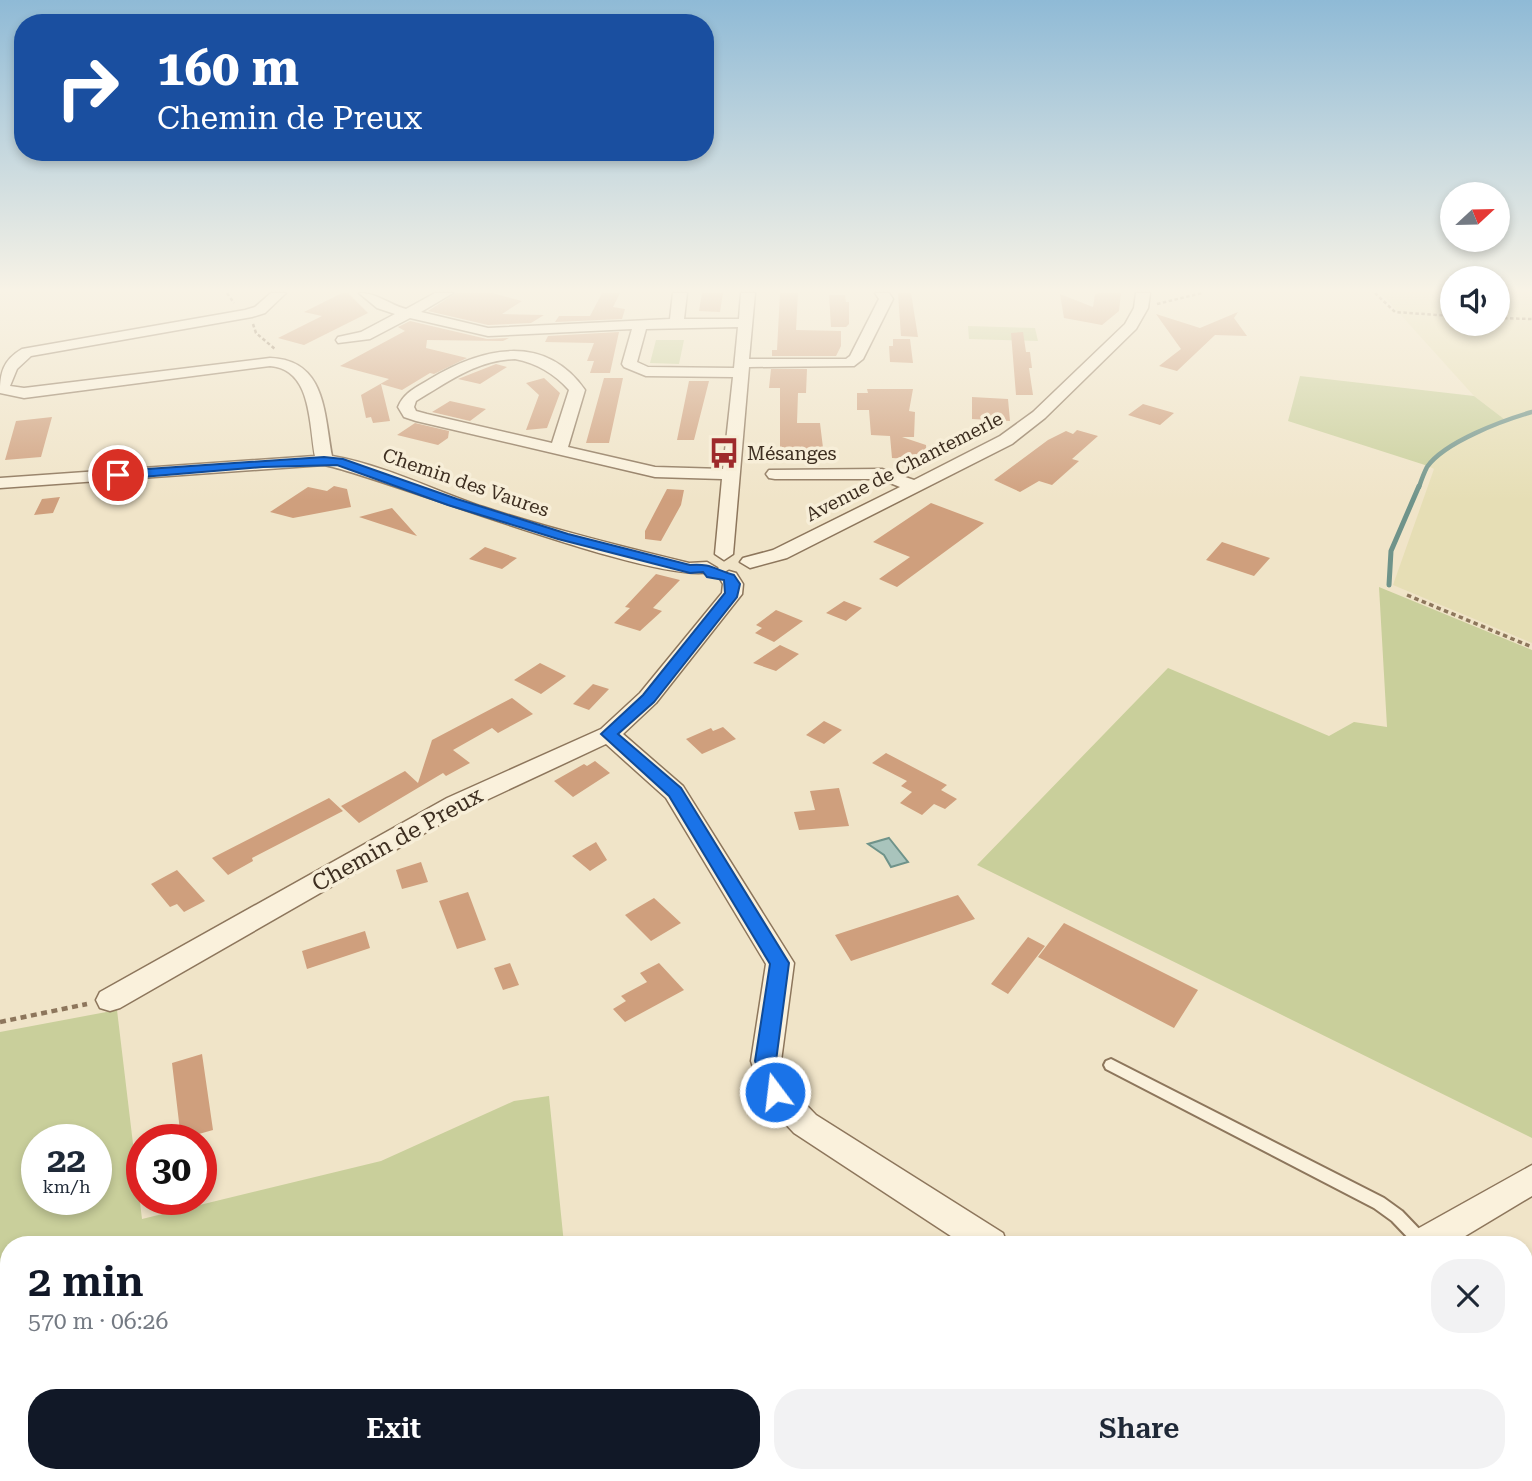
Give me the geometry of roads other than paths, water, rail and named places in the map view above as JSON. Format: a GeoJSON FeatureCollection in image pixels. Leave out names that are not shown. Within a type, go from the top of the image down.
{"type":"FeatureCollection","features":[{"type":"Feature","properties":{"kind":"street"},"geometry":{"type":"LineString","coordinates":[[14,362],[2,383],[2,389],[24,393],[243,365],[288,363],[311,387],[324,460]]}},
{"type":"Feature","properties":{"kind":"street"},"geometry":{"type":"LineString","coordinates":[[470,362],[409,399],[406,407],[411,414],[655,472],[732,474]]}},
{"type":"Feature","properties":{"kind":"street"},"geometry":{"type":"LineString","coordinates":[[543,362],[573,383],[577,390],[559,449]]}},
{"type":"Feature","properties":{"kind":"street"},"geometry":{"type":"LineString","coordinates":[[630,362],[646,371],[851,362]]}},
{"type":"Feature","properties":{"kind":"street"},"geometry":{"type":"LineString","coordinates":[[724,554],[742,362]]}},
{"type":"Feature","properties":{"kind":"street","name":"Avenue de Chantemerle"},"geometry":{"type":"LineString","coordinates":[[750,562],[780,554],[1006,440],[1039,415],[1094,362]]}},
{"type":"Feature","properties":{"kind":"street","name":"Chemin des Vaures"},"geometry":{"type":"LineString","coordinates":[[0,483],[324,460],[358,467],[452,502],[563,537],[690,569],[707,568],[712,574],[729,578]]}},
{"type":"Feature","properties":{"kind":"street"},"geometry":{"type":"LineString","coordinates":[[775,474],[882,474],[914,486]]}},
{"type":"Feature","properties":{"kind":"street"},"geometry":{"type":"LineString","coordinates":[[707,568],[712,557],[724,554],[737,554],[750,562],[747,572],[729,578]]}},
{"type":"Feature","properties":{"kind":"street","name":"Chemin de Preux"},"geometry":{"type":"LineString","coordinates":[[110,1000],[456,804],[609,734],[648,698],[732,594],[733,584],[729,578]]}},
{"type":"Feature","properties":{"kind":"street"},"geometry":{"type":"LineString","coordinates":[[609,734],[675,792],[780,963],[766,1061],[775,1092],[805,1124],[858,1161],[978,1236]]}},
{"type":"Feature","properties":{"kind":"street"},"geometry":{"type":"LineString","coordinates":[[1436,1236],[1532,1179]]}},
{"type":"Feature","properties":{"kind":"lane"},"geometry":{"type":"LineString","coordinates":[[1111,1065],[1379,1203],[1397,1216],[1416,1236]]}},
{"type":"Feature","properties":{"kind":"water"},"geometry":{"type":"Polygon","coordinates":[[[889,838],[908,862],[891,867],[884,855],[868,844],[889,838]]]}},
{"type":"Feature","properties":{"kind":"waterway"},"geometry":{"type":"LineString","coordinates":[[1419,487],[1427,467],[1447,449],[1491,426],[1532,412]]}},
{"type":"Feature","properties":{"kind":"waterway"},"geometry":{"type":"LineString","coordinates":[[1389,585],[1391,551],[1419,486]]}},
{"type":"Feature","properties":{"kind":"place","name":"Mésanges"},"geometry":{"type":"Point","coordinates":[724,453]}}]}
